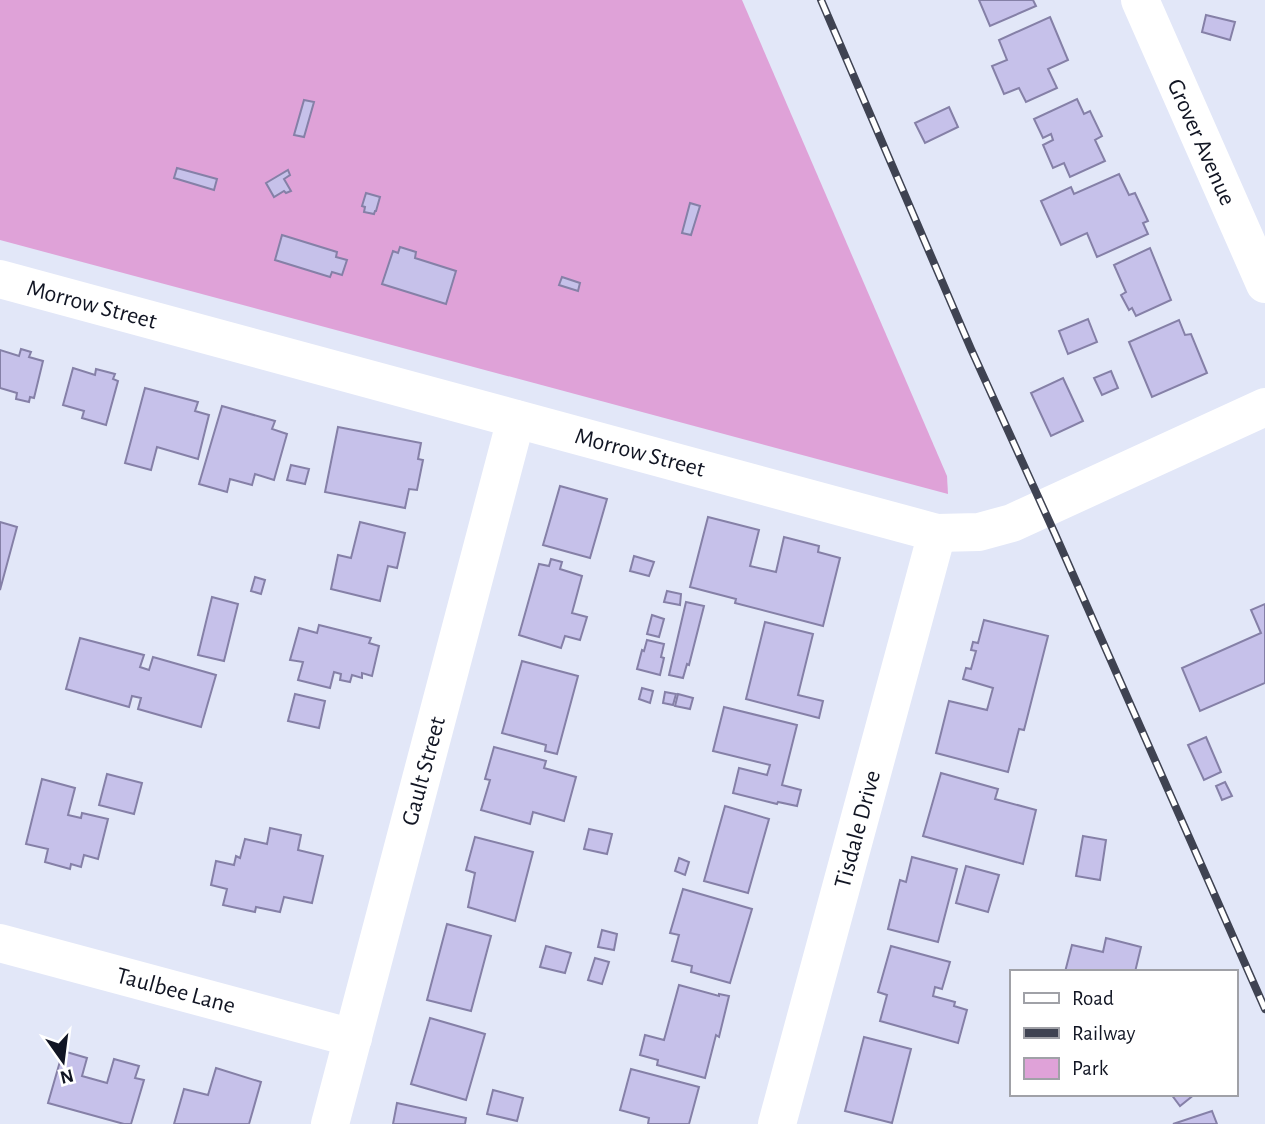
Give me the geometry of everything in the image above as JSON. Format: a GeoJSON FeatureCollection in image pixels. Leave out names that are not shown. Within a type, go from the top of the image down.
{"type":"FeatureCollection","features":[{"type":"Feature","properties":{"kind":"street","name":"Grover Avenue"},"geometry":{"type":"LineString","coordinates":[[1140,0],[1265,284]]}},
{"type":"Feature","properties":{"kind":"street","name":"Morrow Street"},"geometry":{"type":"LineString","coordinates":[[0,279],[937,533],[979,532],[1012,523],[1265,407]]}},
{"type":"Feature","properties":{"kind":"street","name":"Gault Street"},"geometry":{"type":"LineString","coordinates":[[330,1124],[516,419]]}},
{"type":"Feature","properties":{"kind":"street","name":"Tisdale Drive"},"geometry":{"type":"LineString","coordinates":[[777,1124],[937,533]]}},
{"type":"Feature","properties":{"kind":"street","name":"Taulbee Lane"},"geometry":{"type":"LineString","coordinates":[[0,943],[353,1038]]}},
{"type":"Feature","properties":{"kind":"green space"},"geometry":{"type":"Polygon","coordinates":[[[0,0],[742,0],[947,476],[948,494],[0,240],[0,0]]]}},
{"type":"Feature","properties":{"kind":"building"},"geometry":{"type":"Polygon","coordinates":[[[979,0],[1033,0],[1036,6],[990,26],[979,0]]]}},
{"type":"Feature","properties":{"kind":"building"},"geometry":{"type":"Polygon","coordinates":[[[1206,15],[1235,22],[1230,40],[1202,32],[1206,15]]]}},
{"type":"Feature","properties":{"kind":"building"},"geometry":{"type":"Polygon","coordinates":[[[1050,17],[1068,60],[1048,69],[1057,88],[1026,102],[1019,88],[1004,94],[992,66],[1007,60],[999,40],[1050,17]]]}},
{"type":"Feature","properties":{"kind":"building"},"geometry":{"type":"Polygon","coordinates":[[[1077,99],[1084,114],[1090,111],[1102,136],[1095,140],[1105,161],[1070,177],[1064,163],[1053,168],[1043,145],[1053,140],[1051,134],[1043,138],[1034,119],[1077,99]]]}},
{"type":"Feature","properties":{"kind":"building"},"geometry":{"type":"Polygon","coordinates":[[[304,100],[314,102],[304,137],[294,135],[304,100]]]}},
{"type":"Feature","properties":{"kind":"building"},"geometry":{"type":"Polygon","coordinates":[[[949,107],[958,127],[925,143],[915,123],[949,107]]]}},
{"type":"Feature","properties":{"kind":"building"},"geometry":{"type":"Polygon","coordinates":[[[177,168],[217,179],[214,190],[174,178],[177,168]]]}},
{"type":"Feature","properties":{"kind":"building"},"geometry":{"type":"Polygon","coordinates":[[[288,170],[290,175],[284,179],[291,191],[284,191],[274,197],[266,183],[288,170]]]}},
{"type":"Feature","properties":{"kind":"building"},"geometry":{"type":"Polygon","coordinates":[[[1119,174],[1129,195],[1135,193],[1148,221],[1143,223],[1148,234],[1097,257],[1087,233],[1061,245],[1041,201],[1071,187],[1074,194],[1119,174]]]}},
{"type":"Feature","properties":{"kind":"building"},"geometry":{"type":"Polygon","coordinates":[[[366,193],[380,197],[374,214],[364,212],[365,207],[362,206],[366,193]]]}},
{"type":"Feature","properties":{"kind":"building"},"geometry":{"type":"Polygon","coordinates":[[[690,203],[700,206],[691,235],[682,233],[690,203]]]}},
{"type":"Feature","properties":{"kind":"building"},"geometry":{"type":"Polygon","coordinates":[[[282,235],[337,252],[336,257],[347,260],[342,275],[332,272],[330,277],[275,260],[282,235]]]}},
{"type":"Feature","properties":{"kind":"building"},"geometry":{"type":"Polygon","coordinates":[[[400,247],[416,252],[415,258],[456,271],[446,304],[382,284],[393,251],[398,253],[400,247]]]}},
{"type":"Feature","properties":{"kind":"building"},"geometry":{"type":"Polygon","coordinates":[[[1150,248],[1171,300],[1136,316],[1132,308],[1129,310],[1121,295],[1126,292],[1114,265],[1150,248]]]}},
{"type":"Feature","properties":{"kind":"building"},"geometry":{"type":"Polygon","coordinates":[[[562,277],[580,283],[578,291],[559,285],[562,277]]]}},
{"type":"Feature","properties":{"kind":"building"},"geometry":{"type":"Polygon","coordinates":[[[1088,319],[1097,342],[1068,354],[1059,331],[1088,319]]]}},
{"type":"Feature","properties":{"kind":"building"},"geometry":{"type":"Polygon","coordinates":[[[1179,320],[1185,335],[1191,334],[1207,373],[1152,397],[1129,342],[1179,320]]]}},
{"type":"Feature","properties":{"kind":"building"},"geometry":{"type":"Polygon","coordinates":[[[21,349],[31,352],[29,357],[43,361],[34,398],[30,397],[29,402],[16,399],[17,393],[0,388],[0,350],[19,356],[21,349]]]}},
{"type":"Feature","properties":{"kind":"building"},"geometry":{"type":"Polygon","coordinates":[[[73,368],[95,375],[96,369],[115,374],[113,379],[118,381],[106,425],[82,418],[84,411],[63,405],[73,368]]]}},
{"type":"Feature","properties":{"kind":"building"},"geometry":{"type":"Polygon","coordinates":[[[1111,371],[1118,388],[1102,395],[1094,378],[1111,371]]]}},
{"type":"Feature","properties":{"kind":"building"},"geometry":{"type":"Polygon","coordinates":[[[1063,378],[1083,421],[1051,436],[1031,393],[1063,378]]]}},
{"type":"Feature","properties":{"kind":"building"},"geometry":{"type":"Polygon","coordinates":[[[145,388],[198,402],[195,411],[209,415],[198,459],[157,447],[151,470],[125,463],[145,388]]]}},
{"type":"Feature","properties":{"kind":"building"},"geometry":{"type":"Polygon","coordinates":[[[222,406],[275,421],[272,429],[287,434],[274,480],[255,474],[252,485],[230,479],[227,492],[199,484],[222,406]]]}},
{"type":"Feature","properties":{"kind":"building"},"geometry":{"type":"Polygon","coordinates":[[[338,427],[421,443],[418,459],[423,460],[417,490],[409,489],[405,508],[325,492],[338,427]]]}},
{"type":"Feature","properties":{"kind":"building"},"geometry":{"type":"Polygon","coordinates":[[[291,465],[309,469],[305,484],[287,480],[291,465]]]}},
{"type":"Feature","properties":{"kind":"building"},"geometry":{"type":"Polygon","coordinates":[[[560,486],[607,499],[590,558],[543,545],[560,486]]]}},
{"type":"Feature","properties":{"kind":"building"},"geometry":{"type":"Polygon","coordinates":[[[708,517],[759,530],[750,566],[776,572],[784,537],[819,546],[818,552],[840,558],[823,626],[735,603],[736,599],[690,587],[708,517]]]}},
{"type":"Feature","properties":{"kind":"building"},"geometry":{"type":"Polygon","coordinates":[[[0,522],[17,527],[0,590],[0,522]]]}},
{"type":"Feature","properties":{"kind":"building"},"geometry":{"type":"Polygon","coordinates":[[[360,522],[405,533],[397,568],[388,566],[380,601],[331,589],[338,555],[351,558],[360,522]]]}},
{"type":"Feature","properties":{"kind":"building"},"geometry":{"type":"Polygon","coordinates":[[[634,556],[654,562],[649,576],[630,571],[634,556]]]}},
{"type":"Feature","properties":{"kind":"building"},"geometry":{"type":"Polygon","coordinates":[[[551,559],[562,562],[560,569],[582,576],[572,613],[587,617],[580,640],[565,636],[561,648],[519,635],[539,564],[549,566],[551,559]]]}},
{"type":"Feature","properties":{"kind":"building"},"geometry":{"type":"Polygon","coordinates":[[[255,577],[265,580],[261,594],[251,591],[255,577]]]}},
{"type":"Feature","properties":{"kind":"building"},"geometry":{"type":"Polygon","coordinates":[[[667,591],[681,594],[680,605],[664,602],[667,591]]]}},
{"type":"Feature","properties":{"kind":"building"},"geometry":{"type":"Polygon","coordinates":[[[212,597],[238,604],[224,661],[198,655],[212,597]]]}},
{"type":"Feature","properties":{"kind":"building"},"geometry":{"type":"Polygon","coordinates":[[[686,602],[704,606],[689,665],[687,664],[683,678],[669,675],[686,602]]]}},
{"type":"Feature","properties":{"kind":"building"},"geometry":{"type":"Polygon","coordinates":[[[1265,604],[1265,683],[1200,711],[1182,668],[1261,633],[1251,610],[1265,604]]]}},
{"type":"Feature","properties":{"kind":"building"},"geometry":{"type":"Polygon","coordinates":[[[652,615],[664,619],[659,637],[647,634],[652,615]]]}},
{"type":"Feature","properties":{"kind":"building"},"geometry":{"type":"Polygon","coordinates":[[[984,620],[1048,636],[1024,730],[1019,729],[1008,772],[936,753],[949,701],[987,710],[993,688],[963,679],[966,668],[971,669],[976,651],[971,650],[973,642],[978,643],[984,620]]]}},
{"type":"Feature","properties":{"kind":"building"},"geometry":{"type":"Polygon","coordinates":[[[765,622],[813,634],[798,695],[823,701],[819,718],[746,699],[765,622]]]}},
{"type":"Feature","properties":{"kind":"building"},"geometry":{"type":"Polygon","coordinates":[[[319,625],[371,638],[369,643],[379,646],[372,676],[362,673],[362,678],[352,675],[350,682],[340,680],[341,674],[334,672],[330,688],[298,680],[303,662],[290,660],[299,628],[317,633],[319,625]]]}},
{"type":"Feature","properties":{"kind":"building"},"geometry":{"type":"Polygon","coordinates":[[[80,638],[144,655],[140,667],[149,670],[153,657],[216,675],[201,727],[138,709],[141,698],[132,696],[129,707],[66,689],[80,638]]]}},
{"type":"Feature","properties":{"kind":"building"},"geometry":{"type":"Polygon","coordinates":[[[647,640],[664,644],[660,675],[637,669],[647,640]]]}},
{"type":"Feature","properties":{"kind":"building"},"geometry":{"type":"Polygon","coordinates":[[[522,661],[578,676],[557,754],[545,751],[546,745],[502,733],[522,661]]]}},
{"type":"Feature","properties":{"kind":"building"},"geometry":{"type":"Polygon","coordinates":[[[642,688],[653,691],[650,703],[639,699],[642,688]]]}},
{"type":"Feature","properties":{"kind":"building"},"geometry":{"type":"Polygon","coordinates":[[[665,692],[676,694],[673,705],[663,703],[665,692]]]}},
{"type":"Feature","properties":{"kind":"building"},"geometry":{"type":"Polygon","coordinates":[[[295,694],[325,701],[319,728],[288,721],[295,694]]]}},
{"type":"Feature","properties":{"kind":"building"},"geometry":{"type":"Polygon","coordinates":[[[678,694],[693,698],[690,709],[675,706],[678,694]]]}},
{"type":"Feature","properties":{"kind":"building"},"geometry":{"type":"Polygon","coordinates":[[[724,707],[797,725],[782,785],[801,790],[797,806],[733,793],[739,768],[767,775],[770,765],[713,751],[724,707]]]}},
{"type":"Feature","properties":{"kind":"building"},"geometry":{"type":"Polygon","coordinates":[[[1206,737],[1221,772],[1204,780],[1188,745],[1206,737]]]}},
{"type":"Feature","properties":{"kind":"building"},"geometry":{"type":"Polygon","coordinates":[[[494,747],[546,761],[544,768],[576,777],[564,821],[533,812],[530,824],[481,810],[490,780],[485,779],[494,747]]]}},
{"type":"Feature","properties":{"kind":"building"},"geometry":{"type":"Polygon","coordinates":[[[941,773],[998,789],[995,799],[1036,810],[1023,864],[923,836],[941,773]]]}},
{"type":"Feature","properties":{"kind":"building"},"geometry":{"type":"Polygon","coordinates":[[[107,774],[142,783],[134,814],[99,805],[107,774]]]}},
{"type":"Feature","properties":{"kind":"building"},"geometry":{"type":"Polygon","coordinates":[[[42,779],[75,788],[68,815],[81,818],[82,813],[108,819],[98,859],[84,855],[81,867],[71,864],[70,869],[45,862],[48,849],[26,844],[42,779]]]}},
{"type":"Feature","properties":{"kind":"building"},"geometry":{"type":"Polygon","coordinates":[[[1225,782],[1232,796],[1222,800],[1216,786],[1225,782]]]}},
{"type":"Feature","properties":{"kind":"building"},"geometry":{"type":"Polygon","coordinates":[[[725,806],[769,819],[748,893],[704,881],[725,806]]]}},
{"type":"Feature","properties":{"kind":"building"},"geometry":{"type":"Polygon","coordinates":[[[270,828],[301,835],[298,850],[323,856],[312,903],[284,897],[280,912],[256,907],[255,912],[223,905],[227,889],[211,885],[216,861],[234,865],[236,856],[240,858],[245,839],[267,844],[270,828]]]}},
{"type":"Feature","properties":{"kind":"building"},"geometry":{"type":"Polygon","coordinates":[[[589,829],[612,834],[607,854],[584,849],[589,829]]]}},
{"type":"Feature","properties":{"kind":"building"},"geometry":{"type":"Polygon","coordinates":[[[1083,836],[1106,840],[1100,880],[1076,876],[1083,836]]]}},
{"type":"Feature","properties":{"kind":"building"},"geometry":{"type":"Polygon","coordinates":[[[475,837],[533,852],[515,921],[468,907],[475,873],[466,870],[475,837]]]}},
{"type":"Feature","properties":{"kind":"building"},"geometry":{"type":"Polygon","coordinates":[[[912,857],[957,869],[938,942],[888,929],[900,880],[906,882],[912,857]]]}},
{"type":"Feature","properties":{"kind":"building"},"geometry":{"type":"Polygon","coordinates":[[[679,858],[689,862],[685,875],[675,871],[679,858]]]}},
{"type":"Feature","properties":{"kind":"building"},"geometry":{"type":"Polygon","coordinates":[[[966,866],[999,875],[988,912],[956,903],[966,866]]]}},
{"type":"Feature","properties":{"kind":"building"},"geometry":{"type":"Polygon","coordinates":[[[683,889],[752,909],[730,983],[691,972],[692,966],[672,961],[679,935],[670,933],[683,889]]]}},
{"type":"Feature","properties":{"kind":"building"},"geometry":{"type":"Polygon","coordinates":[[[447,924],[491,936],[471,1011],[427,1000],[447,924]]]}},
{"type":"Feature","properties":{"kind":"building"},"geometry":{"type":"Polygon","coordinates":[[[602,930],[617,934],[614,950],[598,947],[602,930]]]}},
{"type":"Feature","properties":{"kind":"building"},"geometry":{"type":"Polygon","coordinates":[[[1106,938],[1141,947],[1135,970],[1066,970],[1072,945],[1103,952],[1106,938]]]}},
{"type":"Feature","properties":{"kind":"building"},"geometry":{"type":"Polygon","coordinates":[[[546,946],[571,953],[565,973],[540,967],[546,946]]]}},
{"type":"Feature","properties":{"kind":"building"},"geometry":{"type":"Polygon","coordinates":[[[891,946],[950,962],[942,989],[935,987],[933,996],[955,1002],[954,1006],[967,1010],[958,1043],[880,1021],[887,995],[878,992],[891,946]]]}},
{"type":"Feature","properties":{"kind":"building"},"geometry":{"type":"Polygon","coordinates":[[[595,958],[609,962],[602,984],[588,980],[595,958]]]}},
{"type":"Feature","properties":{"kind":"building"},"geometry":{"type":"Polygon","coordinates":[[[679,985],[719,996],[729,996],[705,1078],[657,1065],[658,1060],[640,1055],[645,1035],[664,1040],[679,985]]]}},
{"type":"Feature","properties":{"kind":"building"},"geometry":{"type":"Polygon","coordinates":[[[430,1018],[485,1034],[466,1100],[411,1084],[430,1018]]]}},
{"type":"Feature","properties":{"kind":"building"},"geometry":{"type":"Polygon","coordinates":[[[864,1037],[911,1049],[892,1123],[845,1111],[864,1037]]]}},
{"type":"Feature","properties":{"kind":"building"},"geometry":{"type":"Polygon","coordinates":[[[63,1051],[87,1058],[82,1076],[107,1083],[114,1059],[139,1066],[135,1078],[144,1080],[131,1124],[48,1103],[63,1051]]]}},
{"type":"Feature","properties":{"kind":"building"},"geometry":{"type":"Polygon","coordinates":[[[216,1068],[261,1082],[249,1124],[174,1124],[184,1089],[208,1095],[216,1068]]]}},
{"type":"Feature","properties":{"kind":"building"},"geometry":{"type":"Polygon","coordinates":[[[631,1069],[699,1087],[689,1124],[648,1124],[649,1118],[620,1110],[631,1069]]]}},
{"type":"Feature","properties":{"kind":"building"},"geometry":{"type":"Polygon","coordinates":[[[493,1090],[523,1098],[517,1121],[487,1114],[493,1090]]]}},
{"type":"Feature","properties":{"kind":"building"},"geometry":{"type":"Polygon","coordinates":[[[1172,1096],[1192,1096],[1180,1106],[1172,1096]]]}},
{"type":"Feature","properties":{"kind":"building"},"geometry":{"type":"Polygon","coordinates":[[[397,1103],[466,1118],[465,1124],[393,1124],[397,1103]]]}},
{"type":"Feature","properties":{"kind":"building"},"geometry":{"type":"Polygon","coordinates":[[[1212,1111],[1217,1124],[1173,1124],[1212,1111]]]}},
{"type":"Feature","properties":{"kind":"railway"},"geometry":{"type":"LineString","coordinates":[[821,0],[971,349],[1265,1009]]}}]}
